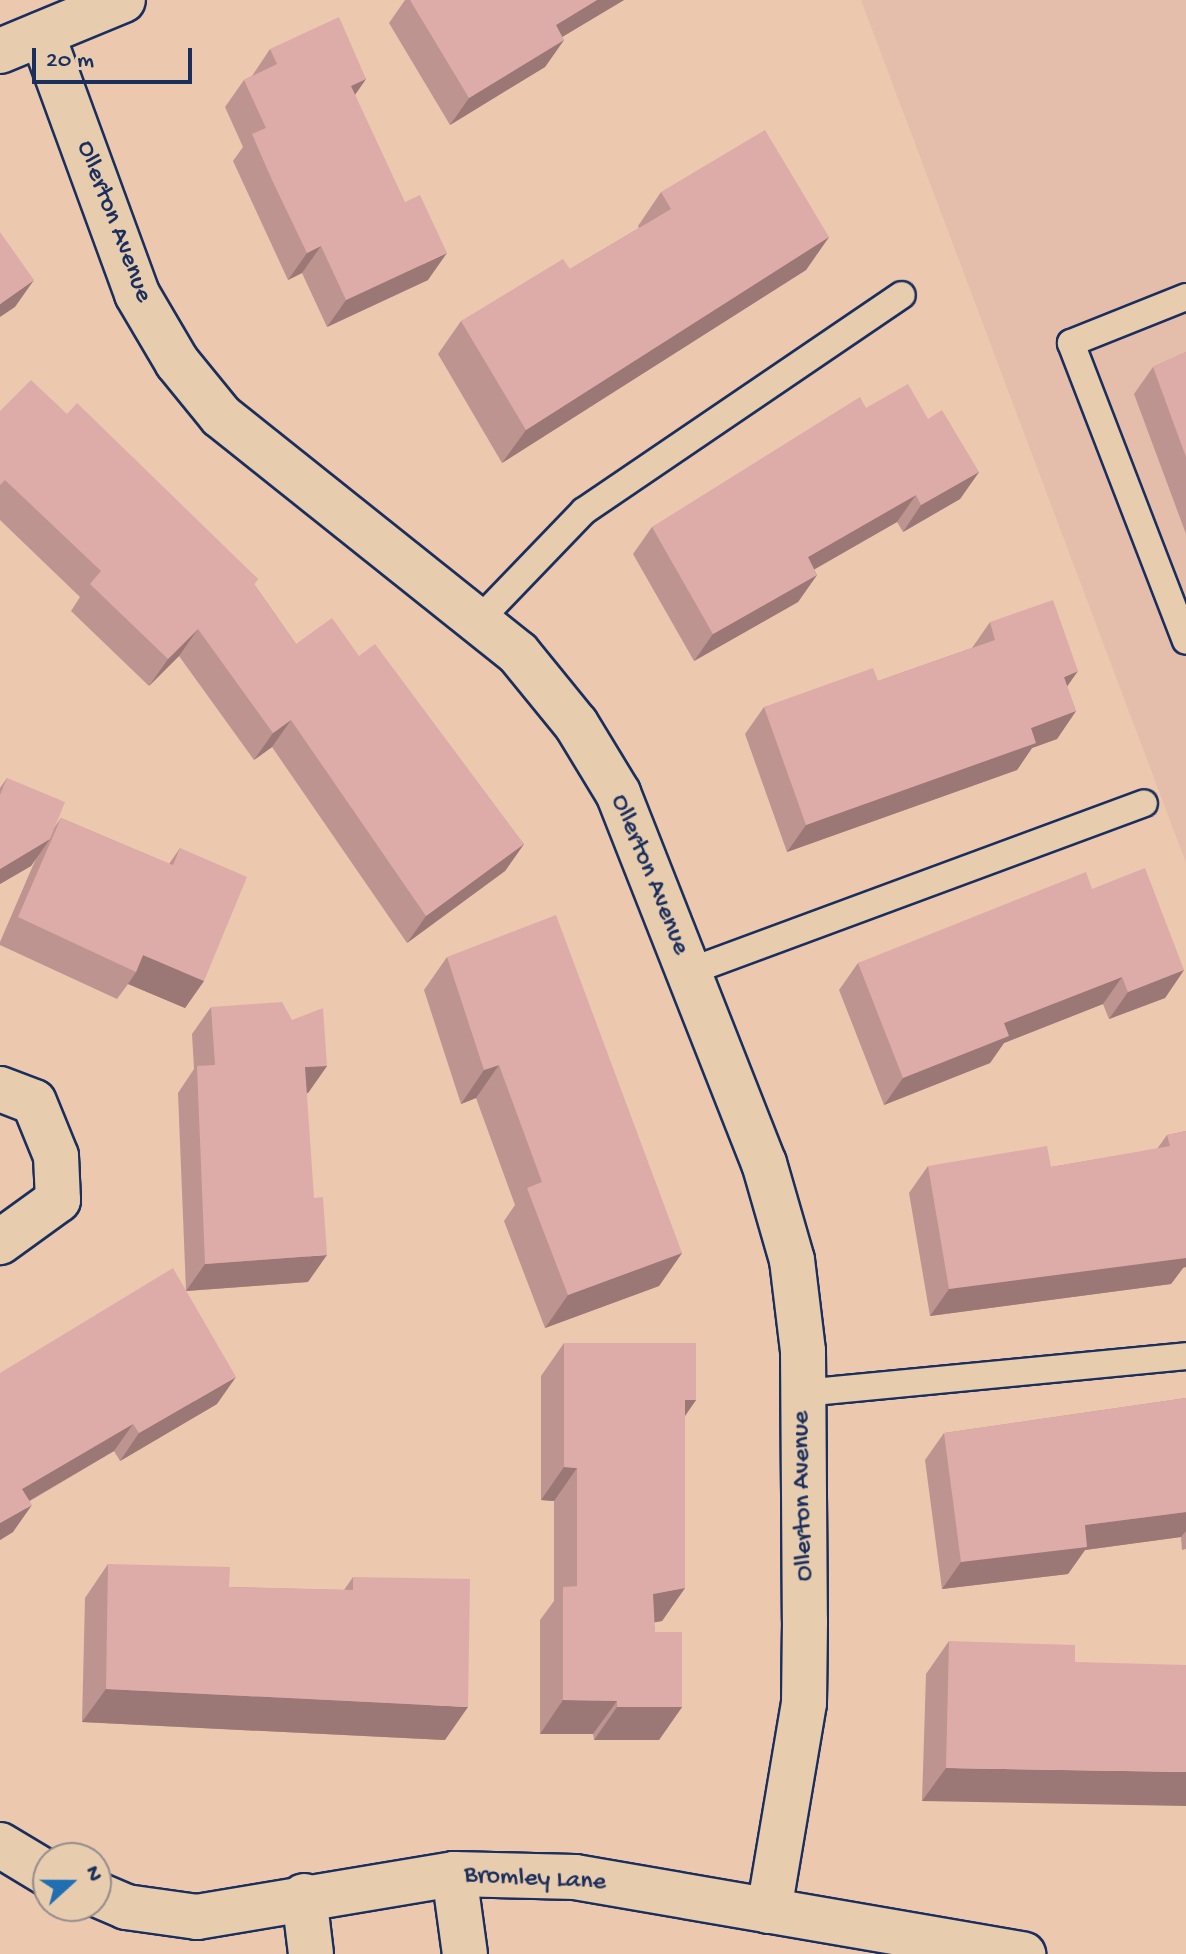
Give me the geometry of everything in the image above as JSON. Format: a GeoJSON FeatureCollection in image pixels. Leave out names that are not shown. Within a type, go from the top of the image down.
{"type":"FeatureCollection","features":[{"type":"Feature","properties":{"kind":"street"},"geometry":{"type":"LineString","coordinates":[[0,51],[123,0]]}},
{"type":"Feature","properties":{"kind":"street","name":"Ollerton Avenue"},"geometry":{"type":"LineString","coordinates":[[42,34],[137,294],[177,362],[221,416],[480,619],[576,724],[618,793],[764,1163],[792,1260],[803,1393],[804,1703],[769,1911]]}},
{"type":"Feature","properties":{"kind":"street"},"geometry":{"type":"LineString","coordinates":[[0,1089],[34,1102],[56,1156],[58,1200],[0,1242]]}},
{"type":"Feature","properties":{"kind":"street"},"geometry":{"type":"LineString","coordinates":[[0,1845],[32,1864]]}},
{"type":"Feature","properties":{"kind":"street"},"geometry":{"type":"LineString","coordinates":[[454,1874],[465,1954]]}},
{"type":"Feature","properties":{"kind":"street","name":"Bromley Lane"},"geometry":{"type":"LineString","coordinates":[[112,1901],[126,1907],[197,1917],[304,1896],[454,1874],[575,1877],[1023,1954]]}},
{"type":"Feature","properties":{"kind":"street"},"geometry":{"type":"LineString","coordinates":[[304,1896],[311,1954]]}},
{"type":"Feature","properties":{"kind":"lane"},"geometry":{"type":"LineString","coordinates":[[480,619],[584,511],[902,295]]}},
{"type":"Feature","properties":{"kind":"lane"},"geometry":{"type":"LineString","coordinates":[[1186,297],[1071,343],[1186,641]]}},
{"type":"Feature","properties":{"kind":"lane"},"geometry":{"type":"LineString","coordinates":[[688,972],[1144,803]]}},
{"type":"Feature","properties":{"kind":"lane"},"geometry":{"type":"LineString","coordinates":[[803,1393],[1186,1356]]}},
{"type":"Feature","properties":{"kind":"shaded area"},"geometry":{"type":"Polygon","coordinates":[[[861,0],[1186,0],[1186,863],[861,0]]]}},
{"type":"Feature","properties":{"kind":"building"},"geometry":{"type":"Polygon","coordinates":[[[410,0],[597,0],[556,25],[564,40],[469,98],[410,0]]]}},
{"type":"Feature","properties":{"kind":"building"},"geometry":{"type":"Polygon","coordinates":[[[339,17],[366,79],[351,86],[405,202],[420,195],[447,253],[346,300],[321,246],[307,253],[272,180],[252,134],[266,128],[244,80],[277,64],[270,49],[339,17]]]}},
{"type":"Feature","properties":{"kind":"building"},"geometry":{"type":"Polygon","coordinates":[[[765,130],[829,237],[526,430],[461,321],[563,259],[570,269],[671,209],[661,192],[765,130]]]}},
{"type":"Feature","properties":{"kind":"building"},"geometry":{"type":"Polygon","coordinates":[[[0,232],[34,280],[0,304],[0,232]]]}},
{"type":"Feature","properties":{"kind":"building"},"geometry":{"type":"Polygon","coordinates":[[[1186,352],[1186,457],[1153,367],[1186,352]]]}},
{"type":"Feature","properties":{"kind":"building"},"geometry":{"type":"Polygon","coordinates":[[[31,380],[67,414],[77,403],[258,579],[254,584],[296,644],[332,618],[359,656],[375,644],[524,844],[426,916],[291,720],[273,733],[198,629],[168,659],[90,584],[101,571],[5,480],[0,485],[0,411],[31,380]]]}},
{"type":"Feature","properties":{"kind":"building"},"geometry":{"type":"Polygon","coordinates":[[[908,384],[928,419],[942,410],[979,472],[921,505],[916,495],[808,557],[817,575],[713,634],[652,527],[860,397],[866,408],[908,384]]]}},
{"type":"Feature","properties":{"kind":"building"},"geometry":{"type":"Polygon","coordinates":[[[1053,600],[1078,671],[1064,677],[1076,711],[1031,728],[1036,743],[806,825],[764,707],[873,668],[878,681],[995,640],[990,622],[1053,600]]]}},
{"type":"Feature","properties":{"kind":"building"},"geometry":{"type":"Polygon","coordinates":[[[7,778],[65,802],[50,839],[0,869],[0,795],[7,778]]]}},
{"type":"Feature","properties":{"kind":"building"},"geometry":{"type":"Polygon","coordinates":[[[61,818],[173,865],[180,848],[247,877],[204,981],[143,955],[136,972],[18,917],[61,818]]]}},
{"type":"Feature","properties":{"kind":"building"},"geometry":{"type":"Polygon","coordinates":[[[1145,868],[1184,970],[1128,992],[1122,977],[1004,1023],[1009,1036],[903,1078],[858,963],[1086,872],[1092,889],[1145,868]]]}},
{"type":"Feature","properties":{"kind":"building"},"geometry":{"type":"Polygon","coordinates":[[[556,915],[682,1253],[568,1295],[527,1188],[542,1182],[499,1065],[484,1070],[447,957],[556,915]]]}},
{"type":"Feature","properties":{"kind":"building"},"geometry":{"type":"Polygon","coordinates":[[[282,1002],[292,1020],[323,1008],[327,1066],[305,1067],[314,1198],[323,1197],[327,1255],[205,1264],[197,1066],[215,1065],[211,1007],[282,1002]]]}},
{"type":"Feature","properties":{"kind":"building"},"geometry":{"type":"Polygon","coordinates":[[[1186,1131],[1186,1258],[949,1289],[928,1166],[1047,1146],[1051,1167],[1170,1146],[1167,1135],[1186,1131]]]}},
{"type":"Feature","properties":{"kind":"building"},"geometry":{"type":"Polygon","coordinates":[[[173,1268],[236,1377],[139,1433],[133,1424],[22,1489],[32,1505],[0,1523],[0,1373],[173,1268]]]}},
{"type":"Feature","properties":{"kind":"building"},"geometry":{"type":"Polygon","coordinates":[[[564,1343],[696,1343],[696,1400],[685,1400],[685,1588],[653,1594],[655,1632],[682,1632],[682,1707],[617,1707],[617,1701],[563,1700],[563,1587],[577,1586],[577,1468],[564,1467],[564,1343]]]}},
{"type":"Feature","properties":{"kind":"building"},"geometry":{"type":"Polygon","coordinates":[[[1186,1398],[1186,1512],[1085,1525],[1087,1547],[961,1562],[944,1433],[1186,1398]]]}},
{"type":"Feature","properties":{"kind":"building"},"geometry":{"type":"Polygon","coordinates":[[[108,1564],[230,1567],[229,1587],[353,1590],[353,1577],[470,1579],[468,1707],[106,1689],[108,1564]]]}},
{"type":"Feature","properties":{"kind":"building"},"geometry":{"type":"Polygon","coordinates":[[[949,1641],[1075,1645],[1075,1662],[1186,1665],[1186,1772],[946,1768],[949,1641]]]}}]}
